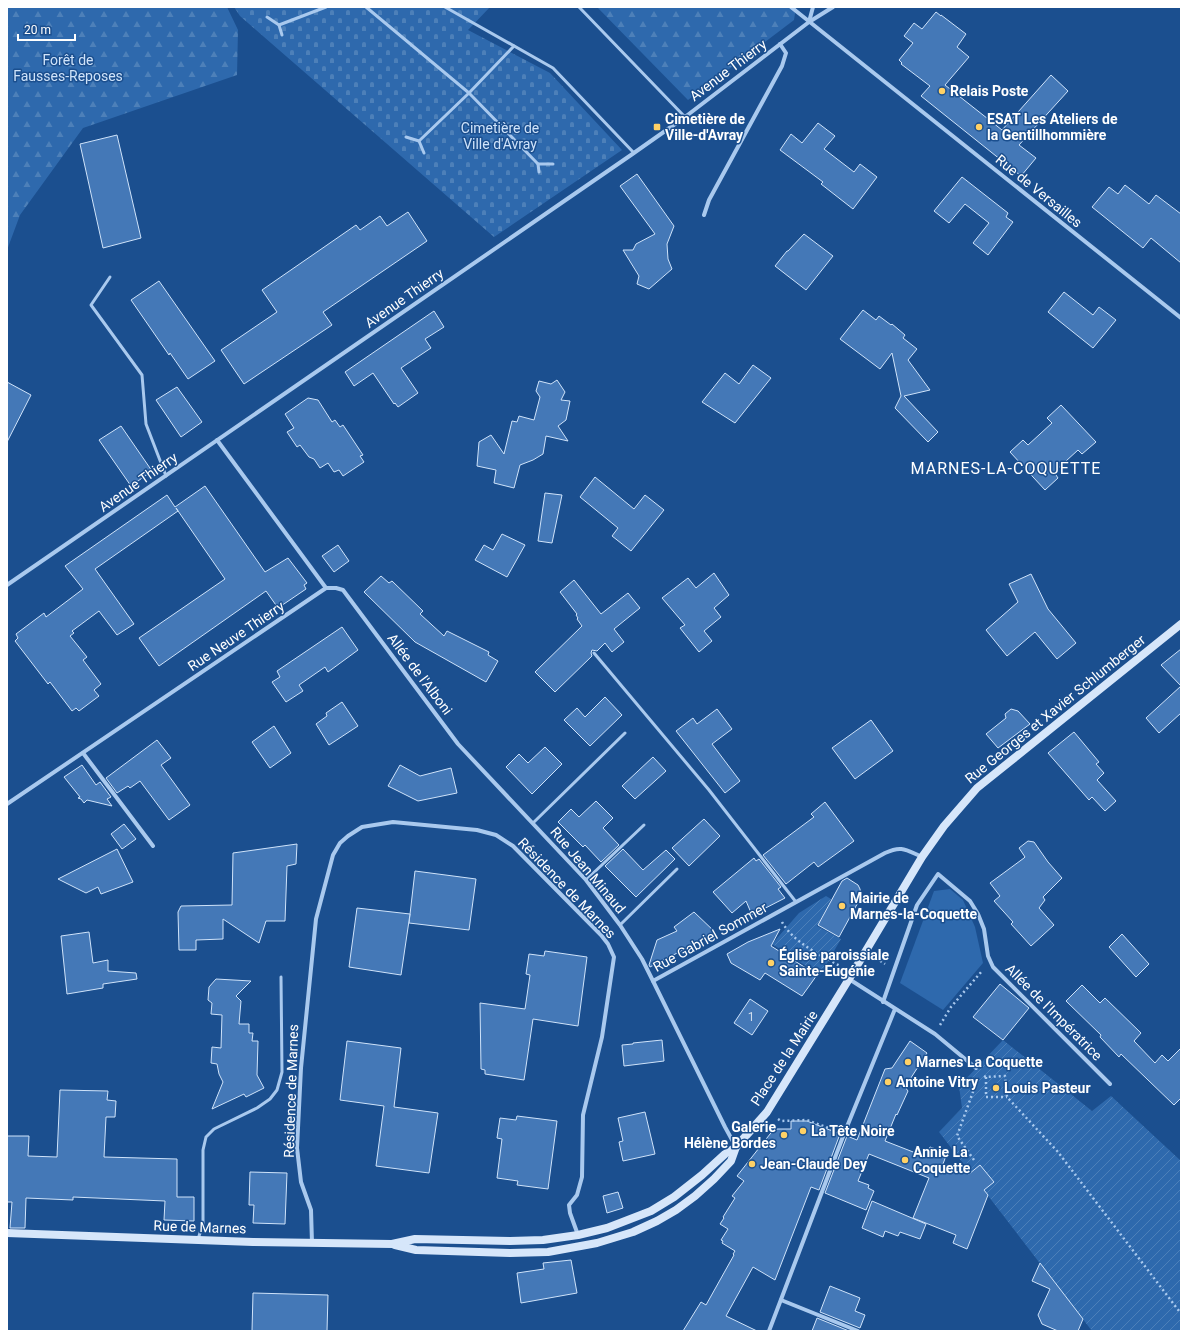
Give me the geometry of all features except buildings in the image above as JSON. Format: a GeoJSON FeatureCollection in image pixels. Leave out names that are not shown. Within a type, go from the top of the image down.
{"type":"FeatureCollection","features":[{"type":"Feature","properties":{"kind":"main road","name":"Rue Georges et Xavier Schlumberger"},"geometry":{"type":"LineString","coordinates":[[922,857],[944,826],[976,788],[1181,624]]}},
{"type":"Feature","properties":{"kind":"main road","name":"Place de la Mairie"},"geometry":{"type":"LineString","coordinates":[[736,1147],[767,1112],[866,952],[922,857]]}},
{"type":"Feature","properties":{"kind":"main road","name":"Rue de Marnes"},"geometry":{"type":"LineString","coordinates":[[392,1244],[416,1250],[510,1253],[548,1252],[597,1244],[633,1232],[657,1221],[695,1196],[731,1161],[736,1147]]}},
{"type":"Feature","properties":{"kind":"main road"},"geometry":{"type":"LineString","coordinates":[[578,1235],[607,1228],[651,1211],[674,1197],[702,1175],[725,1154],[736,1147]]}},
{"type":"Feature","properties":{"kind":"main road","name":"Rue de Marnes"},"geometry":{"type":"LineString","coordinates":[[7,1233],[198,1240],[392,1244],[415,1239],[510,1241],[542,1240],[578,1235]]}},
{"type":"Feature","properties":{"kind":"street","name":"Rue de Versailles"},"geometry":{"type":"LineString","coordinates":[[791,7],[1181,318]]}},
{"type":"Feature","properties":{"kind":"street"},"geometry":{"type":"LineString","coordinates":[[809,22],[813,7]]}},
{"type":"Feature","properties":{"kind":"street","name":"Avenue Thierry"},"geometry":{"type":"LineString","coordinates":[[7,585],[634,153],[685,117],[809,22],[833,7]]}},
{"type":"Feature","properties":{"kind":"street"},"geometry":{"type":"LineString","coordinates":[[704,215],[709,200],[782,66],[786,53],[780,44]]}},
{"type":"Feature","properties":{"kind":"street"},"geometry":{"type":"LineString","coordinates":[[217,440],[326,588]]}},
{"type":"Feature","properties":{"kind":"street","name":"Rue Neuve Thierry"},"geometry":{"type":"LineString","coordinates":[[7,804],[326,588]]}},
{"type":"Feature","properties":{"kind":"street","name":"Allée de l'Alboni"},"geometry":{"type":"LineString","coordinates":[[326,588],[343,590],[458,744],[495,782]]}},
{"type":"Feature","properties":{"kind":"street"},"geometry":{"type":"LineString","coordinates":[[84,752],[153,846]]}},
{"type":"Feature","properties":{"kind":"street","name":"Rue Jean Minaud"},"geometry":{"type":"LineString","coordinates":[[495,782],[586,880],[620,925],[642,959],[653,981]]}},
{"type":"Feature","properties":{"kind":"street","name":"Résidence de Marnes"},"geometry":{"type":"LineString","coordinates":[[312,1243],[310,1210],[301,1182],[297,1148],[301,1068],[316,919],[333,855],[340,843],[362,827],[392,822],[477,830],[496,835],[513,846],[601,935],[608,944],[614,957],[602,1037],[583,1115],[582,1177],[577,1195],[569,1205],[570,1213],[578,1235]]}},
{"type":"Feature","properties":{"kind":"street","name":"Rue Gabriel Sommer"},"geometry":{"type":"LineString","coordinates":[[736,1147],[724,1127],[653,981],[894,849],[904,849],[922,857]]}},
{"type":"Feature","properties":{"kind":"street","name":"Allée de l'Impératrice"},"geometry":{"type":"LineString","coordinates":[[894,970],[918,905],[938,874],[970,901],[978,914],[984,929],[988,956],[993,967],[1110,1084]]}},
{"type":"Feature","properties":{"kind":"street"},"geometry":{"type":"LineString","coordinates":[[883,1002],[894,970]]}},
{"type":"Feature","properties":{"kind":"street"},"geometry":{"type":"LineString","coordinates":[[849,979],[935,1034],[976,1068]]}},
{"type":"Feature","properties":{"kind":"street"},"geometry":{"type":"LineString","coordinates":[[769,1331],[844,1134],[895,1009]]}},
{"type":"Feature","properties":{"kind":"street"},"geometry":{"type":"LineString","coordinates":[[781,1300],[858,1331]]}},
{"type":"Feature","properties":{"kind":"lane"},"geometry":{"type":"LineString","coordinates":[[279,26],[326,7]]}},
{"type":"Feature","properties":{"kind":"lane"},"geometry":{"type":"LineString","coordinates":[[366,7],[469,93],[538,164],[539,172]]}},
{"type":"Feature","properties":{"kind":"lane"},"geometry":{"type":"LineString","coordinates":[[445,7],[553,68],[634,153]]}},
{"type":"Feature","properties":{"kind":"lane"},"geometry":{"type":"LineString","coordinates":[[579,7],[685,117]]}},
{"type":"Feature","properties":{"kind":"lane"},"geometry":{"type":"LineString","coordinates":[[267,17],[279,26],[282,35]]}},
{"type":"Feature","properties":{"kind":"lane"},"geometry":{"type":"LineString","coordinates":[[419,141],[469,93],[514,46]]}},
{"type":"Feature","properties":{"kind":"lane"},"geometry":{"type":"LineString","coordinates":[[406,137],[419,141]]}},
{"type":"Feature","properties":{"kind":"lane"},"geometry":{"type":"LineString","coordinates":[[419,141],[424,153]]}},
{"type":"Feature","properties":{"kind":"lane"},"geometry":{"type":"LineString","coordinates":[[538,164],[553,164]]}},
{"type":"Feature","properties":{"kind":"lane"},"geometry":{"type":"LineString","coordinates":[[110,277],[90,305],[142,375],[146,424],[166,476]]}},
{"type":"Feature","properties":{"kind":"lane"},"geometry":{"type":"LineString","coordinates":[[594,653],[709,790],[796,902]]}},
{"type":"Feature","properties":{"kind":"lane"},"geometry":{"type":"LineString","coordinates":[[533,823],[625,732]]}},
{"type":"Feature","properties":{"kind":"lane"},"geometry":{"type":"LineString","coordinates":[[586,880],[644,825]]}},
{"type":"Feature","properties":{"kind":"lane"},"geometry":{"type":"LineString","coordinates":[[620,925],[677,869]]}},
{"type":"Feature","properties":{"kind":"lane","name":"Résidence de Marnes"},"geometry":{"type":"LineString","coordinates":[[198,1240],[204,1224],[203,1150],[206,1137],[214,1129],[270,1100],[277,1090],[282,1072],[281,977]]}},
{"type":"Feature","properties":{"kind":"path"},"geometry":{"type":"LineString","coordinates":[[776,913],[786,931],[814,952],[840,966]]}},
{"type":"Feature","properties":{"kind":"path"},"geometry":{"type":"LineString","coordinates":[[866,952],[894,970]]}},
{"type":"Feature","properties":{"kind":"path"},"geometry":{"type":"LineString","coordinates":[[935,1034],[951,1007],[991,960]]}},
{"type":"Feature","properties":{"kind":"path"},"geometry":{"type":"LineString","coordinates":[[974,1160],[957,1136],[980,1072]]}},
{"type":"Feature","properties":{"kind":"path"},"geometry":{"type":"LineString","coordinates":[[1007,1097],[986,1097],[986,1077],[1005,1076],[1007,1097],[1058,1152],[1181,1312]]}},
{"type":"Feature","properties":{"kind":"path"},"geometry":{"type":"LineString","coordinates":[[767,1112],[781,1121],[807,1120],[844,1134]]}},
{"type":"Feature","properties":{"kind":"green space","name":"Forêt de Fausses-Reposes"},"geometry":{"type":"Polygon","coordinates":[[[7,7],[227,7],[238,30],[237,75],[83,128],[20,215],[7,250],[7,7]]]}},
{"type":"Feature","properties":{"kind":"green space","name":"Cimetière de Ville d'Avray"},"geometry":{"type":"Polygon","coordinates":[[[234,7],[490,7],[468,30],[550,73],[622,150],[494,237],[240,16],[234,7]]]}},
{"type":"Feature","properties":{"kind":"green space"},"geometry":{"type":"Polygon","coordinates":[[[597,7],[796,7],[794,20],[688,100],[597,7]]]}},
{"type":"Feature","properties":{"kind":"green space"},"geometry":{"type":"Polygon","coordinates":[[[950,889],[963,900],[975,927],[983,963],[943,1010],[900,983],[934,891],[950,889]]]}},
{"type":"Feature","properties":{"kind":"green space"},"geometry":{"type":"Polygon","coordinates":[[[826,896],[831,899],[817,926],[841,939],[820,975],[772,944],[799,913],[826,896]]]}},
{"type":"Feature","properties":{"kind":"green space"},"geometry":{"type":"Polygon","coordinates":[[[1003,1040],[1092,1111],[1111,1096],[1181,1161],[1181,1331],[1092,1331],[939,1132],[962,1108],[959,1086],[1003,1040]]]}},
{"type":"Feature","properties":{"kind":"place","name":"Relais Poste"},"geometry":{"type":"Point","coordinates":[942,91]}},
{"type":"Feature","properties":{"kind":"place","name":"Cimetière de Ville-d'Avray"},"geometry":{"type":"Point","coordinates":[657,127]}},
{"type":"Feature","properties":{"kind":"place","name":"ESAT Les Ateliers de la Gentillhommière"},"geometry":{"type":"Point","coordinates":[979,127]}},
{"type":"Feature","properties":{"kind":"place","name":"Mairie de Marnes-la-Coquette"},"geometry":{"type":"Point","coordinates":[842,906]}},
{"type":"Feature","properties":{"kind":"place","name":"Église paroissiale Sainte-Eugénie"},"geometry":{"type":"Point","coordinates":[771,963]}},
{"type":"Feature","properties":{"kind":"place","name":"Marnes La Coquette"},"geometry":{"type":"Point","coordinates":[908,1062]}},
{"type":"Feature","properties":{"kind":"place","name":"Antoine Vitry"},"geometry":{"type":"Point","coordinates":[888,1082]}},
{"type":"Feature","properties":{"kind":"place","name":"Louis Pasteur"},"geometry":{"type":"Point","coordinates":[996,1088]}},
{"type":"Feature","properties":{"kind":"place","name":"La Tête Noire"},"geometry":{"type":"Point","coordinates":[803,1131]}},
{"type":"Feature","properties":{"kind":"place","name":"Galerie Hélène Bordes"},"geometry":{"type":"Point","coordinates":[784,1135]}},
{"type":"Feature","properties":{"kind":"place","name":"Annie La Coquette"},"geometry":{"type":"Point","coordinates":[905,1160]}},
{"type":"Feature","properties":{"kind":"place","name":"Jean-Claude Dey"},"geometry":{"type":"Point","coordinates":[752,1164]}},
{"type":"Feature","properties":{"kind":"district","name":"MARNES-LA-COQUETTE"},"geometry":{"type":"Point","coordinates":[1006,468]}}]}
